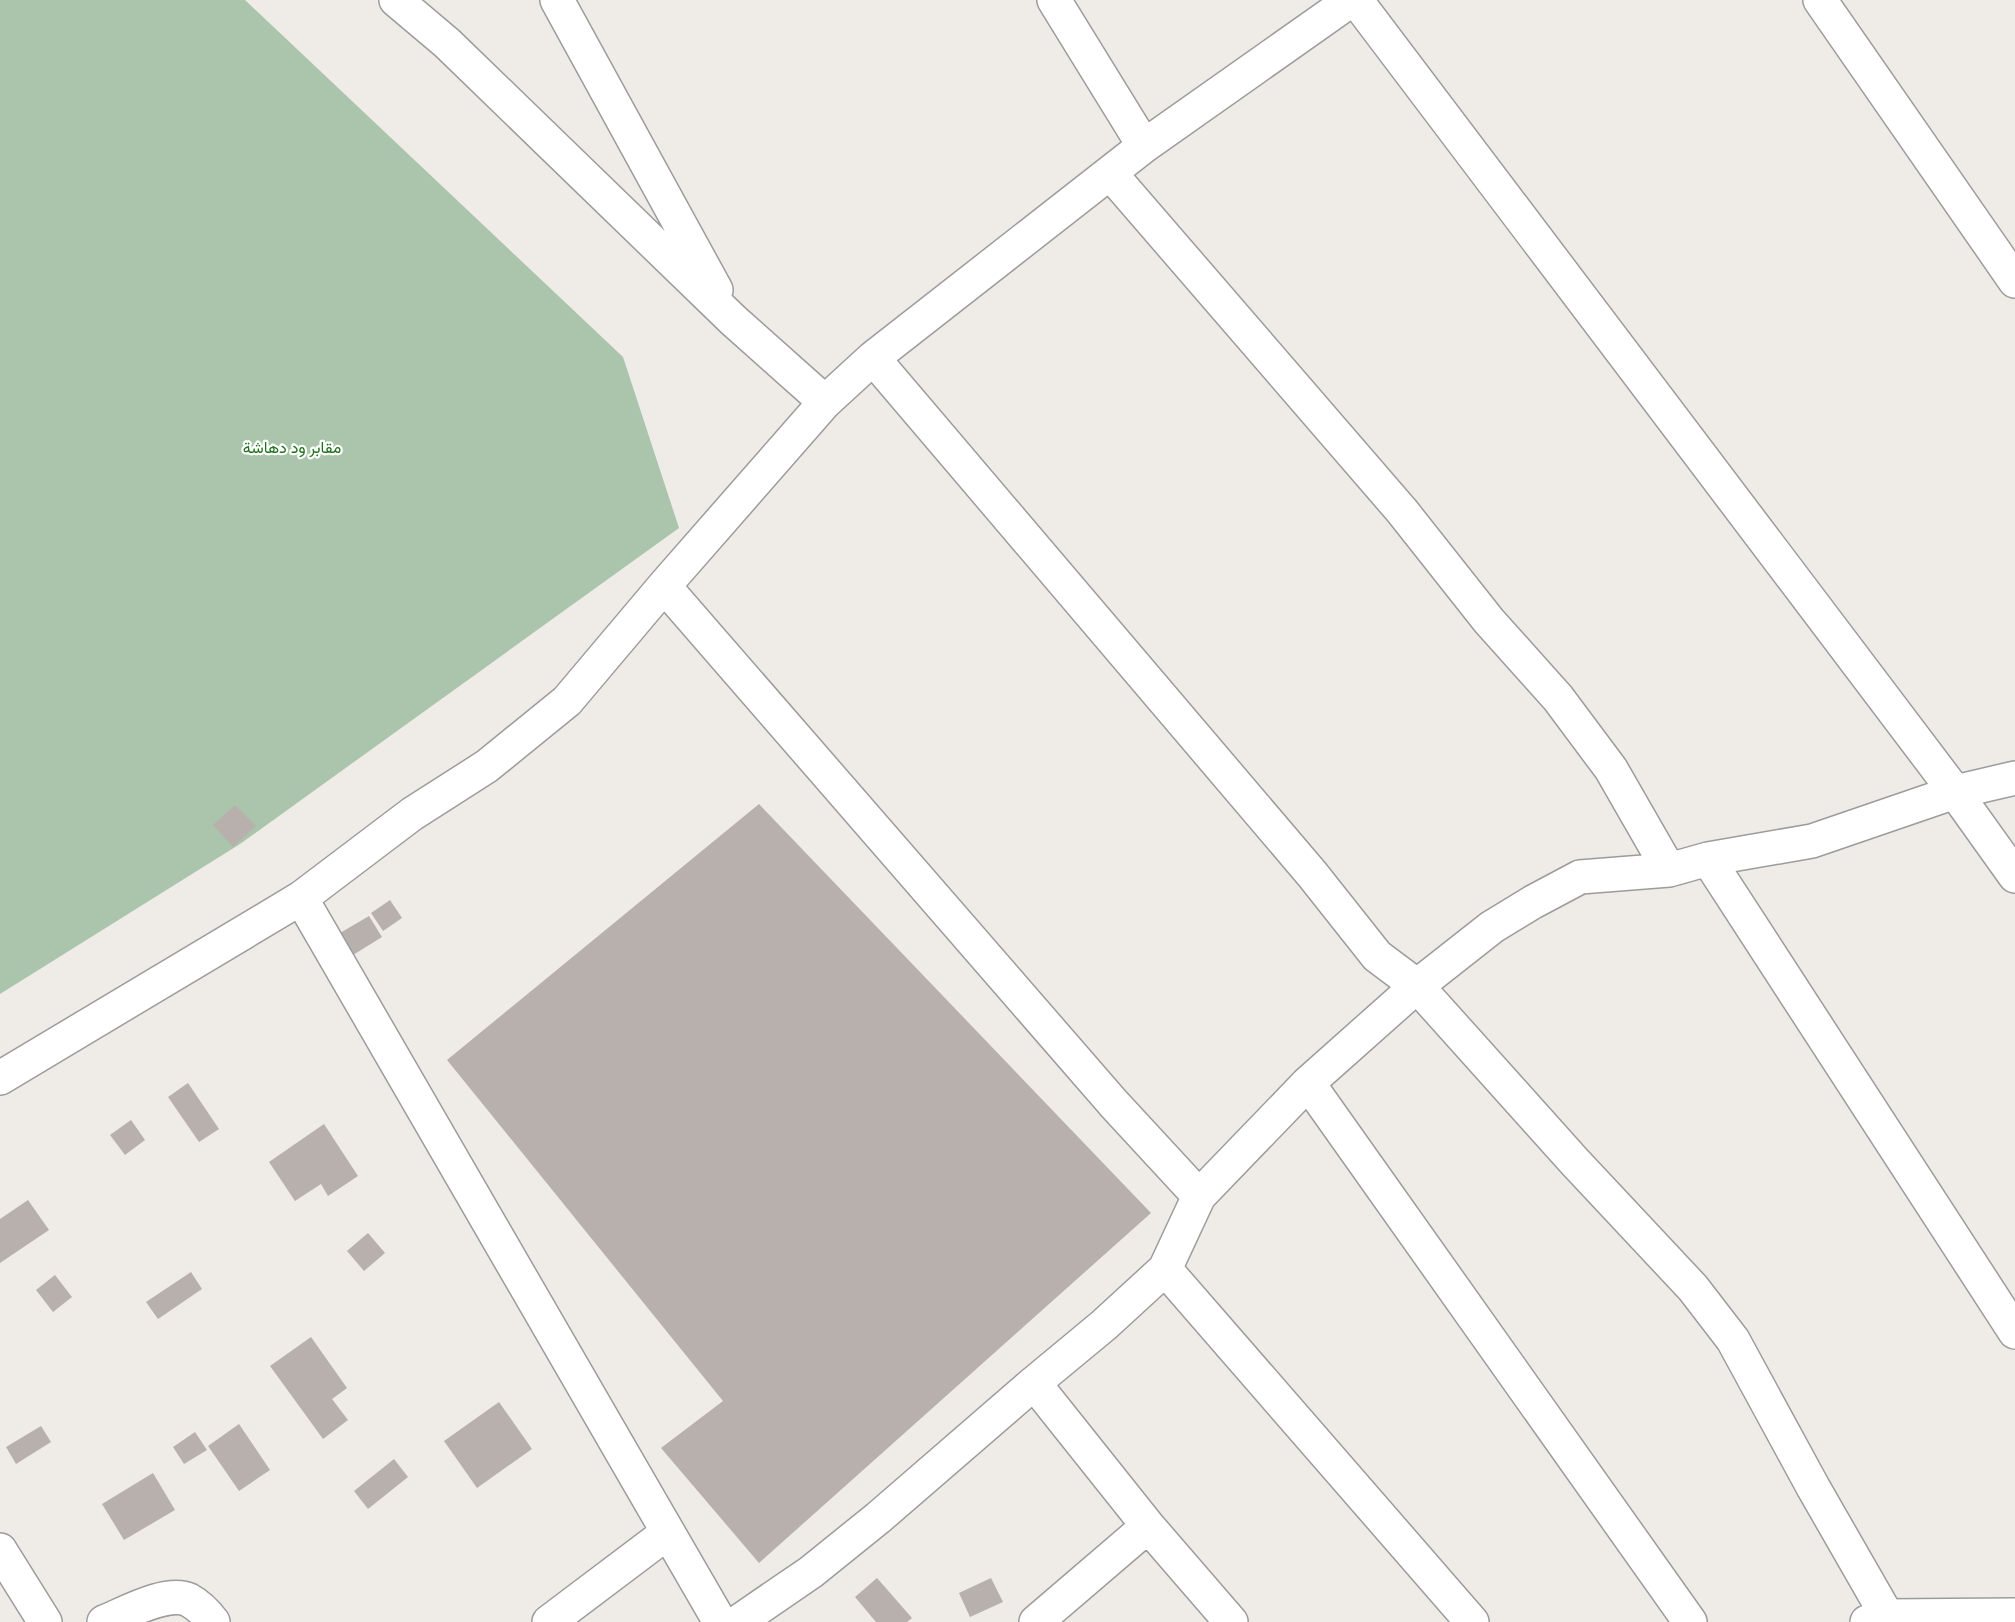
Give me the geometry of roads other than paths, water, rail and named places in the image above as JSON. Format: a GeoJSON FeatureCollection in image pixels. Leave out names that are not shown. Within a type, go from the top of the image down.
{"type":"FeatureCollection","features":[{"type":"Feature","properties":{"kind":"street"},"geometry":{"type":"LineString","coordinates":[[396,0],[447,43],[733,320],[825,402]]}},
{"type":"Feature","properties":{"kind":"street"},"geometry":{"type":"LineString","coordinates":[[557,0],[733,320]]}},
{"type":"Feature","properties":{"kind":"street"},"geometry":{"type":"LineString","coordinates":[[1054,0],[1144,146]]}},
{"type":"Feature","properties":{"kind":"street"},"geometry":{"type":"LineString","coordinates":[[0,1078],[302,898],[412,814],[487,766],[567,701],[825,402],[873,358],[1144,146],[1354,0],[1955,792],[2015,876]]}},
{"type":"Feature","properties":{"kind":"street"},"geometry":{"type":"LineString","coordinates":[[1820,0],[2015,281]]}},
{"type":"Feature","properties":{"kind":"street"},"geometry":{"type":"LineString","coordinates":[[1110,173],[1402,511],[1490,621],[1558,698],[1611,769],[1669,870]]}},
{"type":"Feature","properties":{"kind":"street"},"geometry":{"type":"LineString","coordinates":[[873,358],[1312,874],[1377,956],[1417,986],[1574,1161],[1693,1288],[1733,1340],[1813,1486],[1877,1619],[2015,1615]]}},
{"type":"Feature","properties":{"kind":"street"},"geometry":{"type":"LineString","coordinates":[[664,586],[1106,1095],[1199,1196]]}},
{"type":"Feature","properties":{"kind":"street"},"geometry":{"type":"LineString","coordinates":[[738,1622],[811,1572],[878,1518],[1104,1325],[1165,1269],[1199,1196],[1308,1083],[1417,986],[1492,927],[1580,877],[1669,870],[1708,859],[1812,841],[1955,792],[2015,778]]}},
{"type":"Feature","properties":{"kind":"street"},"geometry":{"type":"LineString","coordinates":[[1708,859],[2015,1332]]}},
{"type":"Feature","properties":{"kind":"street"},"geometry":{"type":"LineString","coordinates":[[302,898],[720,1622]]}},
{"type":"Feature","properties":{"kind":"street"},"geometry":{"type":"LineString","coordinates":[[1308,1083],[1690,1622]]}},
{"type":"Feature","properties":{"kind":"street"},"geometry":{"type":"LineString","coordinates":[[1165,1269],[1472,1622]]}},
{"type":"Feature","properties":{"kind":"street"},"geometry":{"type":"LineString","coordinates":[[1034,1383],[1149,1526],[1231,1622]]}},
{"type":"Feature","properties":{"kind":"street"},"geometry":{"type":"LineString","coordinates":[[1036,1622],[1149,1526]]}},
{"type":"Feature","properties":{"kind":"street"},"geometry":{"type":"LineString","coordinates":[[549,1622],[667,1533]]}},
{"type":"Feature","properties":{"kind":"street"},"geometry":{"type":"LineString","coordinates":[[0,1550],[45,1622]]}},
{"type":"Feature","properties":{"kind":"street"},"geometry":{"type":"LineString","coordinates":[[104,1622],[168,1597],[188,1600],[206,1613],[213,1622]]}},
{"type":"Feature","properties":{"kind":"park label","name":"مقابر ود دهاشة"},"geometry":{"type":"Point","coordinates":[292,447]}}]}
